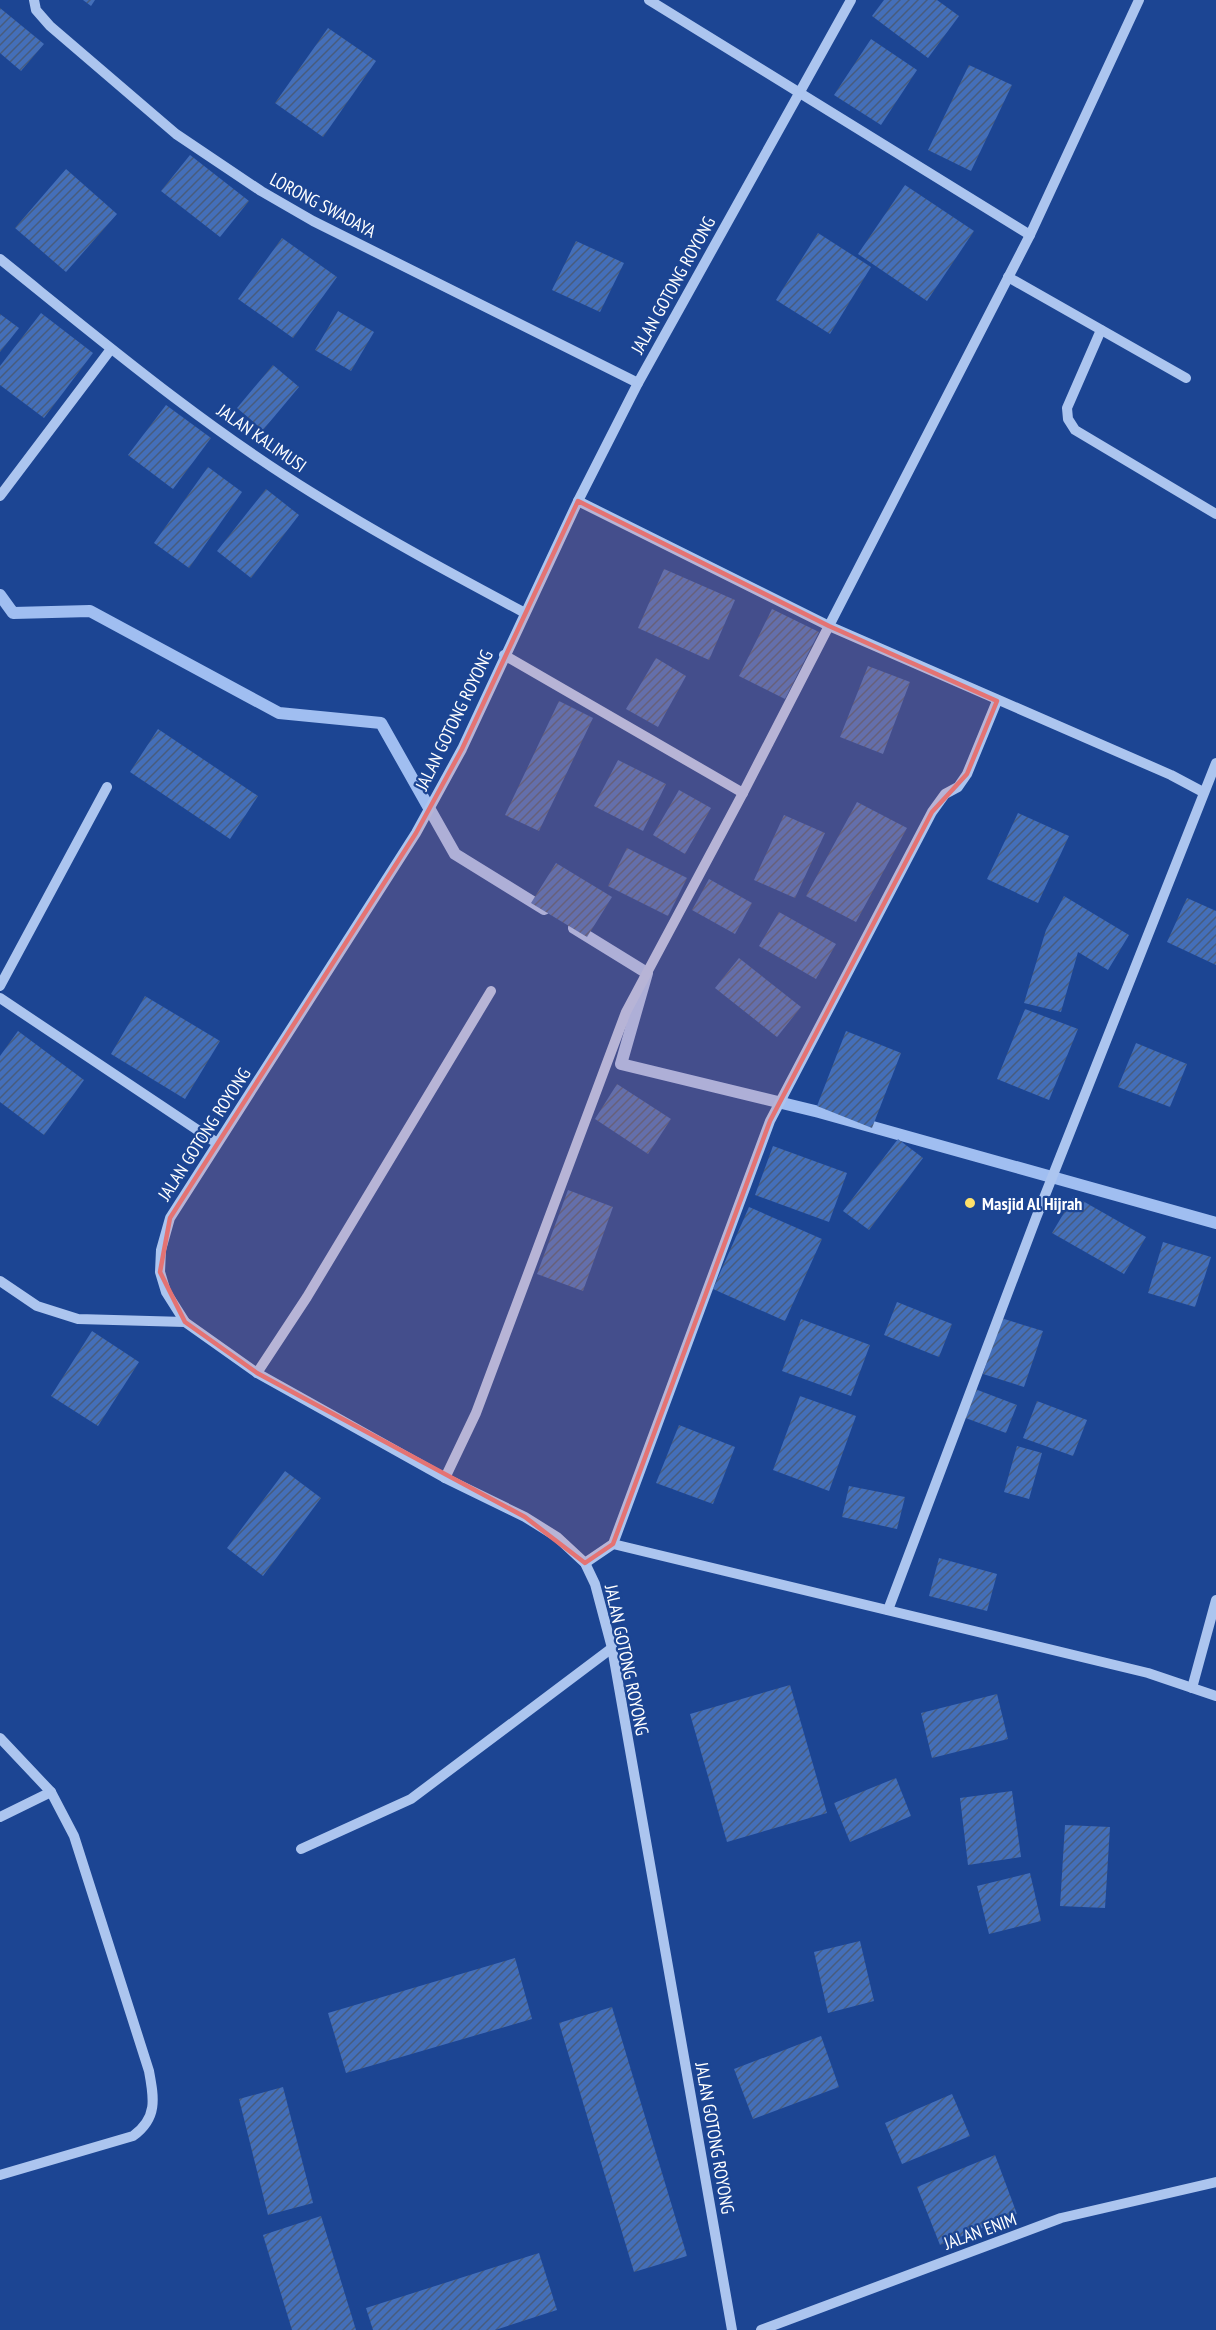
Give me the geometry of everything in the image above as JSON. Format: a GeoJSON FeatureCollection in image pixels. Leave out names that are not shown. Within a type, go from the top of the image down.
{"type":"FeatureCollection","features":[{"type":"Feature","properties":{"kind":"street","name":"LORONG SWADAYA"},"geometry":{"type":"LineString","coordinates":[[34,0],[36,10],[50,26],[176,134],[261,191],[313,221],[638,383]]}},
{"type":"Feature","properties":{"kind":"street"},"geometry":{"type":"LineString","coordinates":[[649,0],[1030,235]]}},
{"type":"Feature","properties":{"kind":"street","name":"JALAN GOTONG ROYONG"},"geometry":{"type":"LineString","coordinates":[[732,2330],[612,1648],[595,1584],[585,1563],[557,1537],[525,1517],[446,1478],[257,1373],[185,1322],[166,1292],[160,1272],[161,1250],[170,1218],[416,833],[462,749],[578,501],[638,383],[798,91],[851,0]]}},
{"type":"Feature","properties":{"kind":"street"},"geometry":{"type":"LineString","coordinates":[[446,1478],[476,1413],[626,1012],[830,626],[1030,235],[1139,0]]}},
{"type":"Feature","properties":{"kind":"street","name":"JALAN KALIMUSI"},"geometry":{"type":"LineString","coordinates":[[0,260],[111,349],[233,440],[313,494],[423,559],[525,612]]}},
{"type":"Feature","properties":{"kind":"street"},"geometry":{"type":"LineString","coordinates":[[1008,277],[1186,378]]}},
{"type":"Feature","properties":{"kind":"street"},"geometry":{"type":"LineString","coordinates":[[1101,330],[1066,408],[1068,419],[1075,429],[1107,451],[1216,514]]}},
{"type":"Feature","properties":{"kind":"street"},"geometry":{"type":"LineString","coordinates":[[0,496],[111,349]]}},
{"type":"Feature","properties":{"kind":"street"},"geometry":{"type":"LineString","coordinates":[[578,501],[830,626],[997,701],[1171,775],[1203,792]]}},
{"type":"Feature","properties":{"kind":"street"},"geometry":{"type":"LineString","coordinates":[[504,655],[743,793]]}},
{"type":"Feature","properties":{"kind":"street"},"geometry":{"type":"LineString","coordinates":[[585,1563],[613,1544],[770,1121],[932,812],[945,795],[958,787],[968,774],[997,701]]}},
{"type":"Feature","properties":{"kind":"street"},"geometry":{"type":"LineString","coordinates":[[888,1610],[1036,1218],[1216,763]]}},
{"type":"Feature","properties":{"kind":"street"},"geometry":{"type":"LineString","coordinates":[[0,986],[107,787]]}},
{"type":"Feature","properties":{"kind":"street"},"geometry":{"type":"LineString","coordinates":[[257,1373],[307,1297],[491,991]]}},
{"type":"Feature","properties":{"kind":"street"},"geometry":{"type":"LineString","coordinates":[[0,998],[217,1143]]}},
{"type":"Feature","properties":{"kind":"street"},"geometry":{"type":"LineString","coordinates":[[0,1281],[37,1306],[78,1319],[185,1322]]}},
{"type":"Feature","properties":{"kind":"street"},"geometry":{"type":"LineString","coordinates":[[613,1544],[1148,1673],[1216,1696]]}},
{"type":"Feature","properties":{"kind":"street"},"geometry":{"type":"LineString","coordinates":[[1192,1688],[1216,1599]]}},
{"type":"Feature","properties":{"kind":"street"},"geometry":{"type":"LineString","coordinates":[[301,1849],[411,1799],[612,1648]]}},
{"type":"Feature","properties":{"kind":"street"},"geometry":{"type":"LineString","coordinates":[[0,1738],[51,1792],[74,1836],[149,2071],[155,2102],[152,2117],[143,2129],[133,2136],[0,2175]]}},
{"type":"Feature","properties":{"kind":"street"},"geometry":{"type":"LineString","coordinates":[[0,1817],[51,1792]]}},
{"type":"Feature","properties":{"kind":"street","name":"JALAN ENIM"},"geometry":{"type":"LineString","coordinates":[[761,2330],[1061,2218],[1216,2182]]}},
{"type":"Feature","properties":{"kind":"highlighted area"},"geometry":{"type":"Polygon","coordinates":[[[578,501],[829,626],[997,701],[967,774],[932,812],[770,1121],[613,1544],[585,1563],[525,1517],[257,1373],[185,1322],[160,1272],[170,1218],[416,833],[462,749],[578,501]]]}},
{"type":"Feature","properties":{"kind":"building"},"geometry":{"type":"Polygon","coordinates":[[[83,0],[95,0],[91,6],[83,0]]]}},
{"type":"Feature","properties":{"kind":"building"},"geometry":{"type":"Polygon","coordinates":[[[884,0],[937,0],[959,16],[928,58],[872,16],[884,0]]]}},
{"type":"Feature","properties":{"kind":"building"},"geometry":{"type":"Polygon","coordinates":[[[0,8],[44,44],[21,71],[0,53],[0,8]]]}},
{"type":"Feature","properties":{"kind":"building"},"geometry":{"type":"Polygon","coordinates":[[[328,28],[376,61],[323,137],[275,103],[328,28]]]}},
{"type":"Feature","properties":{"kind":"building"},"geometry":{"type":"Polygon","coordinates":[[[871,39],[917,70],[881,125],[834,95],[871,39]]]}},
{"type":"Feature","properties":{"kind":"building"},"geometry":{"type":"Polygon","coordinates":[[[969,65],[1012,85],[971,171],[928,150],[969,65]]]}},
{"type":"Feature","properties":{"kind":"building"},"geometry":{"type":"Polygon","coordinates":[[[190,155],[249,201],[220,237],[161,191],[190,155]]]}},
{"type":"Feature","properties":{"kind":"building"},"geometry":{"type":"Polygon","coordinates":[[[66,169],[117,214],[66,272],[15,228],[66,169]]]}},
{"type":"Feature","properties":{"kind":"building"},"geometry":{"type":"Polygon","coordinates":[[[905,185],[974,231],[927,301],[858,254],[905,185]]]}},
{"type":"Feature","properties":{"kind":"building"},"geometry":{"type":"Polygon","coordinates":[[[818,233],[871,267],[830,334],[776,300],[818,233]]]}},
{"type":"Feature","properties":{"kind":"building"},"geometry":{"type":"Polygon","coordinates":[[[282,238],[337,277],[293,338],[238,299],[282,238]]]}},
{"type":"Feature","properties":{"kind":"building"},"geometry":{"type":"Polygon","coordinates":[[[576,241],[624,263],[600,312],[552,290],[576,241]]]}},
{"type":"Feature","properties":{"kind":"building"},"geometry":{"type":"Polygon","coordinates":[[[338,311],[374,332],[351,371],[315,350],[338,311]]]}},
{"type":"Feature","properties":{"kind":"building"},"geometry":{"type":"Polygon","coordinates":[[[41,313],[93,353],[44,418],[0,385],[0,366],[41,313]]]}},
{"type":"Feature","properties":{"kind":"building"},"geometry":{"type":"Polygon","coordinates":[[[0,314],[19,328],[0,352],[0,314]]]}},
{"type":"Feature","properties":{"kind":"building"},"geometry":{"type":"Polygon","coordinates":[[[273,365],[299,387],[263,430],[237,408],[273,365]]]}},
{"type":"Feature","properties":{"kind":"building"},"geometry":{"type":"Polygon","coordinates":[[[166,405],[211,438],[173,489],[128,455],[166,405]]]}},
{"type":"Feature","properties":{"kind":"building"},"geometry":{"type":"Polygon","coordinates":[[[208,467],[242,492],[189,568],[154,543],[208,467]]]}},
{"type":"Feature","properties":{"kind":"building"},"geometry":{"type":"Polygon","coordinates":[[[266,489],[299,515],[251,578],[217,551],[266,489]]]}},
{"type":"Feature","properties":{"kind":"building"},"geometry":{"type":"Polygon","coordinates":[[[664,569],[735,600],[709,660],[638,628],[664,569]]]}},
{"type":"Feature","properties":{"kind":"building"},"geometry":{"type":"Polygon","coordinates":[[[772,609],[819,632],[785,699],[739,676],[772,609]]]}},
{"type":"Feature","properties":{"kind":"building"},"geometry":{"type":"Polygon","coordinates":[[[656,658],[686,676],[658,727],[626,709],[656,658]]]}},
{"type":"Feature","properties":{"kind":"building"},"geometry":{"type":"Polygon","coordinates":[[[868,666],[910,682],[883,754],[840,737],[868,666]]]}},
{"type":"Feature","properties":{"kind":"building"},"geometry":{"type":"Polygon","coordinates":[[[559,701],[593,718],[539,831],[505,815],[559,701]]]}},
{"type":"Feature","properties":{"kind":"building"},"geometry":{"type":"Polygon","coordinates":[[[158,729],[258,796],[230,839],[130,772],[158,729]]]}},
{"type":"Feature","properties":{"kind":"building"},"geometry":{"type":"Polygon","coordinates":[[[618,760],[666,784],[643,831],[594,806],[618,760]]]}},
{"type":"Feature","properties":{"kind":"building"},"geometry":{"type":"Polygon","coordinates":[[[679,790],[711,808],[685,854],[653,835],[679,790]]]}},
{"type":"Feature","properties":{"kind":"building"},"geometry":{"type":"Polygon","coordinates":[[[857,802],[907,828],[856,922],[806,896],[857,802]]]}},
{"type":"Feature","properties":{"kind":"building"},"geometry":{"type":"Polygon","coordinates":[[[1018,813],[1069,836],[1038,903],[987,879],[1018,813]]]}},
{"type":"Feature","properties":{"kind":"building"},"geometry":{"type":"Polygon","coordinates":[[[784,815],[825,833],[795,898],[754,880],[784,815]]]}},
{"type":"Feature","properties":{"kind":"building"},"geometry":{"type":"Polygon","coordinates":[[[627,848],[687,878],[668,916],[608,886],[627,848]]]}},
{"type":"Feature","properties":{"kind":"building"},"geometry":{"type":"Polygon","coordinates":[[[556,863],[612,897],[587,937],[531,903],[556,863]]]}},
{"type":"Feature","properties":{"kind":"building"},"geometry":{"type":"Polygon","coordinates":[[[709,879],[752,903],[735,934],[692,910],[709,879]]]}},
{"type":"Feature","properties":{"kind":"building"},"geometry":{"type":"Polygon","coordinates":[[[1064,896],[1129,935],[1108,970],[1078,952],[1061,1012],[1024,1003],[1046,930],[1064,896]]]}},
{"type":"Feature","properties":{"kind":"building"},"geometry":{"type":"Polygon","coordinates":[[[1187,898],[1216,911],[1216,965],[1167,942],[1187,898]]]}},
{"type":"Feature","properties":{"kind":"building"},"geometry":{"type":"Polygon","coordinates":[[[779,912],[836,944],[816,979],[759,946],[779,912]]]}},
{"type":"Feature","properties":{"kind":"building"},"geometry":{"type":"Polygon","coordinates":[[[739,958],[801,1007],[777,1037],[715,988],[739,958]]]}},
{"type":"Feature","properties":{"kind":"building"},"geometry":{"type":"Polygon","coordinates":[[[145,996],[220,1041],[185,1099],[111,1054],[145,996]]]}},
{"type":"Feature","properties":{"kind":"building"},"geometry":{"type":"Polygon","coordinates":[[[1025,1009],[1078,1029],[1049,1100],[997,1079],[1025,1009]]]}},
{"type":"Feature","properties":{"kind":"building"},"geometry":{"type":"Polygon","coordinates":[[[18,1031],[84,1080],[44,1135],[0,1102],[0,1056],[18,1031]]]}},
{"type":"Feature","properties":{"kind":"building"},"geometry":{"type":"Polygon","coordinates":[[[846,1031],[901,1053],[872,1128],[817,1106],[846,1031]]]}},
{"type":"Feature","properties":{"kind":"building"},"geometry":{"type":"Polygon","coordinates":[[[1136,1043],[1187,1064],[1170,1107],[1118,1087],[1136,1043]]]}},
{"type":"Feature","properties":{"kind":"building"},"geometry":{"type":"Polygon","coordinates":[[[617,1084],[671,1119],[648,1154],[595,1119],[617,1084]]]}},
{"type":"Feature","properties":{"kind":"building"},"geometry":{"type":"Polygon","coordinates":[[[898,1139],[923,1158],[869,1230],[843,1211],[898,1139]]]}},
{"type":"Feature","properties":{"kind":"building"},"geometry":{"type":"Polygon","coordinates":[[[773,1146],[847,1173],[829,1222],[755,1195],[773,1146]]]}},
{"type":"Feature","properties":{"kind":"building"},"geometry":{"type":"Polygon","coordinates":[[[568,1190],[613,1207],[583,1291],[537,1274],[568,1190]]]}},
{"type":"Feature","properties":{"kind":"building"},"geometry":{"type":"Polygon","coordinates":[[[1074,1196],[1146,1237],[1124,1274],[1052,1233],[1074,1196]]]}},
{"type":"Feature","properties":{"kind":"building"},"geometry":{"type":"Polygon","coordinates":[[[749,1207],[822,1239],[785,1321],[713,1289],[749,1207]]]}},
{"type":"Feature","properties":{"kind":"building"},"geometry":{"type":"Polygon","coordinates":[[[1163,1242],[1211,1257],[1195,1307],[1148,1293],[1163,1242]]]}},
{"type":"Feature","properties":{"kind":"building"},"geometry":{"type":"Polygon","coordinates":[[[897,1302],[952,1324],[939,1357],[884,1335],[897,1302]]]}},
{"type":"Feature","properties":{"kind":"building"},"geometry":{"type":"Polygon","coordinates":[[[1001,1318],[1043,1331],[1024,1387],[983,1374],[1001,1318]]]}},
{"type":"Feature","properties":{"kind":"building"},"geometry":{"type":"Polygon","coordinates":[[[801,1319],[870,1345],[851,1396],[782,1371],[801,1319]]]}},
{"type":"Feature","properties":{"kind":"building"},"geometry":{"type":"Polygon","coordinates":[[[92,1331],[139,1362],[98,1426],[51,1396],[92,1331]]]}},
{"type":"Feature","properties":{"kind":"building"},"geometry":{"type":"Polygon","coordinates":[[[975,1389],[1017,1405],[1006,1433],[963,1417],[975,1389]]]}},
{"type":"Feature","properties":{"kind":"building"},"geometry":{"type":"Polygon","coordinates":[[[800,1396],[856,1416],[829,1491],[773,1470],[800,1396]]]}},
{"type":"Feature","properties":{"kind":"building"},"geometry":{"type":"Polygon","coordinates":[[[1037,1401],[1087,1420],[1073,1456],[1023,1438],[1037,1401]]]}},
{"type":"Feature","properties":{"kind":"building"},"geometry":{"type":"Polygon","coordinates":[[[679,1425],[735,1447],[713,1504],[656,1483],[679,1425]]]}},
{"type":"Feature","properties":{"kind":"building"},"geometry":{"type":"Polygon","coordinates":[[[1017,1446],[1042,1453],[1029,1499],[1004,1492],[1017,1446]]]}},
{"type":"Feature","properties":{"kind":"building"},"geometry":{"type":"Polygon","coordinates":[[[285,1471],[321,1498],[263,1576],[227,1548],[285,1471]]]}},
{"type":"Feature","properties":{"kind":"building"},"geometry":{"type":"Polygon","coordinates":[[[849,1486],[905,1497],[897,1529],[842,1517],[849,1486]]]}},
{"type":"Feature","properties":{"kind":"building"},"geometry":{"type":"Polygon","coordinates":[[[939,1558],[997,1574],[987,1611],[929,1596],[939,1558]]]}},
{"type":"Feature","properties":{"kind":"building"},"geometry":{"type":"Polygon","coordinates":[[[790,1685],[827,1813],[727,1842],[690,1714],[790,1685]]]}},
{"type":"Feature","properties":{"kind":"building"},"geometry":{"type":"Polygon","coordinates":[[[997,1694],[1008,1739],[932,1758],[921,1713],[997,1694]]]}},
{"type":"Feature","properties":{"kind":"building"},"geometry":{"type":"Polygon","coordinates":[[[896,1778],[911,1816],[850,1842],[834,1803],[896,1778]]]}},
{"type":"Feature","properties":{"kind":"building"},"geometry":{"type":"Polygon","coordinates":[[[1012,1791],[1021,1857],[968,1865],[960,1798],[1012,1791]]]}},
{"type":"Feature","properties":{"kind":"building"},"geometry":{"type":"Polygon","coordinates":[[[1065,1825],[1110,1827],[1105,1908],[1060,1906],[1065,1825]]]}},
{"type":"Feature","properties":{"kind":"building"},"geometry":{"type":"Polygon","coordinates":[[[1030,1873],[1041,1921],[989,1934],[977,1886],[1030,1873]]]}},
{"type":"Feature","properties":{"kind":"building"},"geometry":{"type":"Polygon","coordinates":[[[860,1941],[874,2001],[828,2013],[814,1952],[860,1941]]]}},
{"type":"Feature","properties":{"kind":"building"},"geometry":{"type":"Polygon","coordinates":[[[515,1958],[532,2019],[346,2073],[328,2013],[515,1958]]]}},
{"type":"Feature","properties":{"kind":"building"},"geometry":{"type":"Polygon","coordinates":[[[612,2007],[687,2256],[634,2272],[559,2023],[612,2007]]]}},
{"type":"Feature","properties":{"kind":"building"},"geometry":{"type":"Polygon","coordinates":[[[821,2036],[839,2087],[753,2119],[734,2069],[821,2036]]]}},
{"type":"Feature","properties":{"kind":"building"},"geometry":{"type":"Polygon","coordinates":[[[283,2087],[313,2203],[268,2215],[239,2099],[283,2087]]]}},
{"type":"Feature","properties":{"kind":"building"},"geometry":{"type":"Polygon","coordinates":[[[952,2094],[970,2136],[902,2164],[885,2123],[952,2094]]]}},
{"type":"Feature","properties":{"kind":"building"},"geometry":{"type":"Polygon","coordinates":[[[995,2155],[1017,2214],[940,2245],[917,2187],[995,2155]]]}},
{"type":"Feature","properties":{"kind":"building"},"geometry":{"type":"Polygon","coordinates":[[[321,2216],[356,2330],[292,2330],[263,2235],[321,2216]]]}},
{"type":"Feature","properties":{"kind":"building"},"geometry":{"type":"Polygon","coordinates":[[[539,2253],[557,2310],[495,2330],[373,2330],[366,2308],[539,2253]]]}},
{"type":"Feature","properties":{"kind":"waterway"},"geometry":{"type":"LineString","coordinates":[[0,595],[13,613],[90,611],[279,713],[381,723],[455,854],[544,909]]}},
{"type":"Feature","properties":{"kind":"waterway"},"geometry":{"type":"LineString","coordinates":[[574,928],[647,973],[621,1064],[819,1112],[1216,1223]]}},
{"type":"Feature","properties":{"kind":"place","name":"Masjid Al Hijrah"},"geometry":{"type":"Point","coordinates":[970,1203]}}]}
